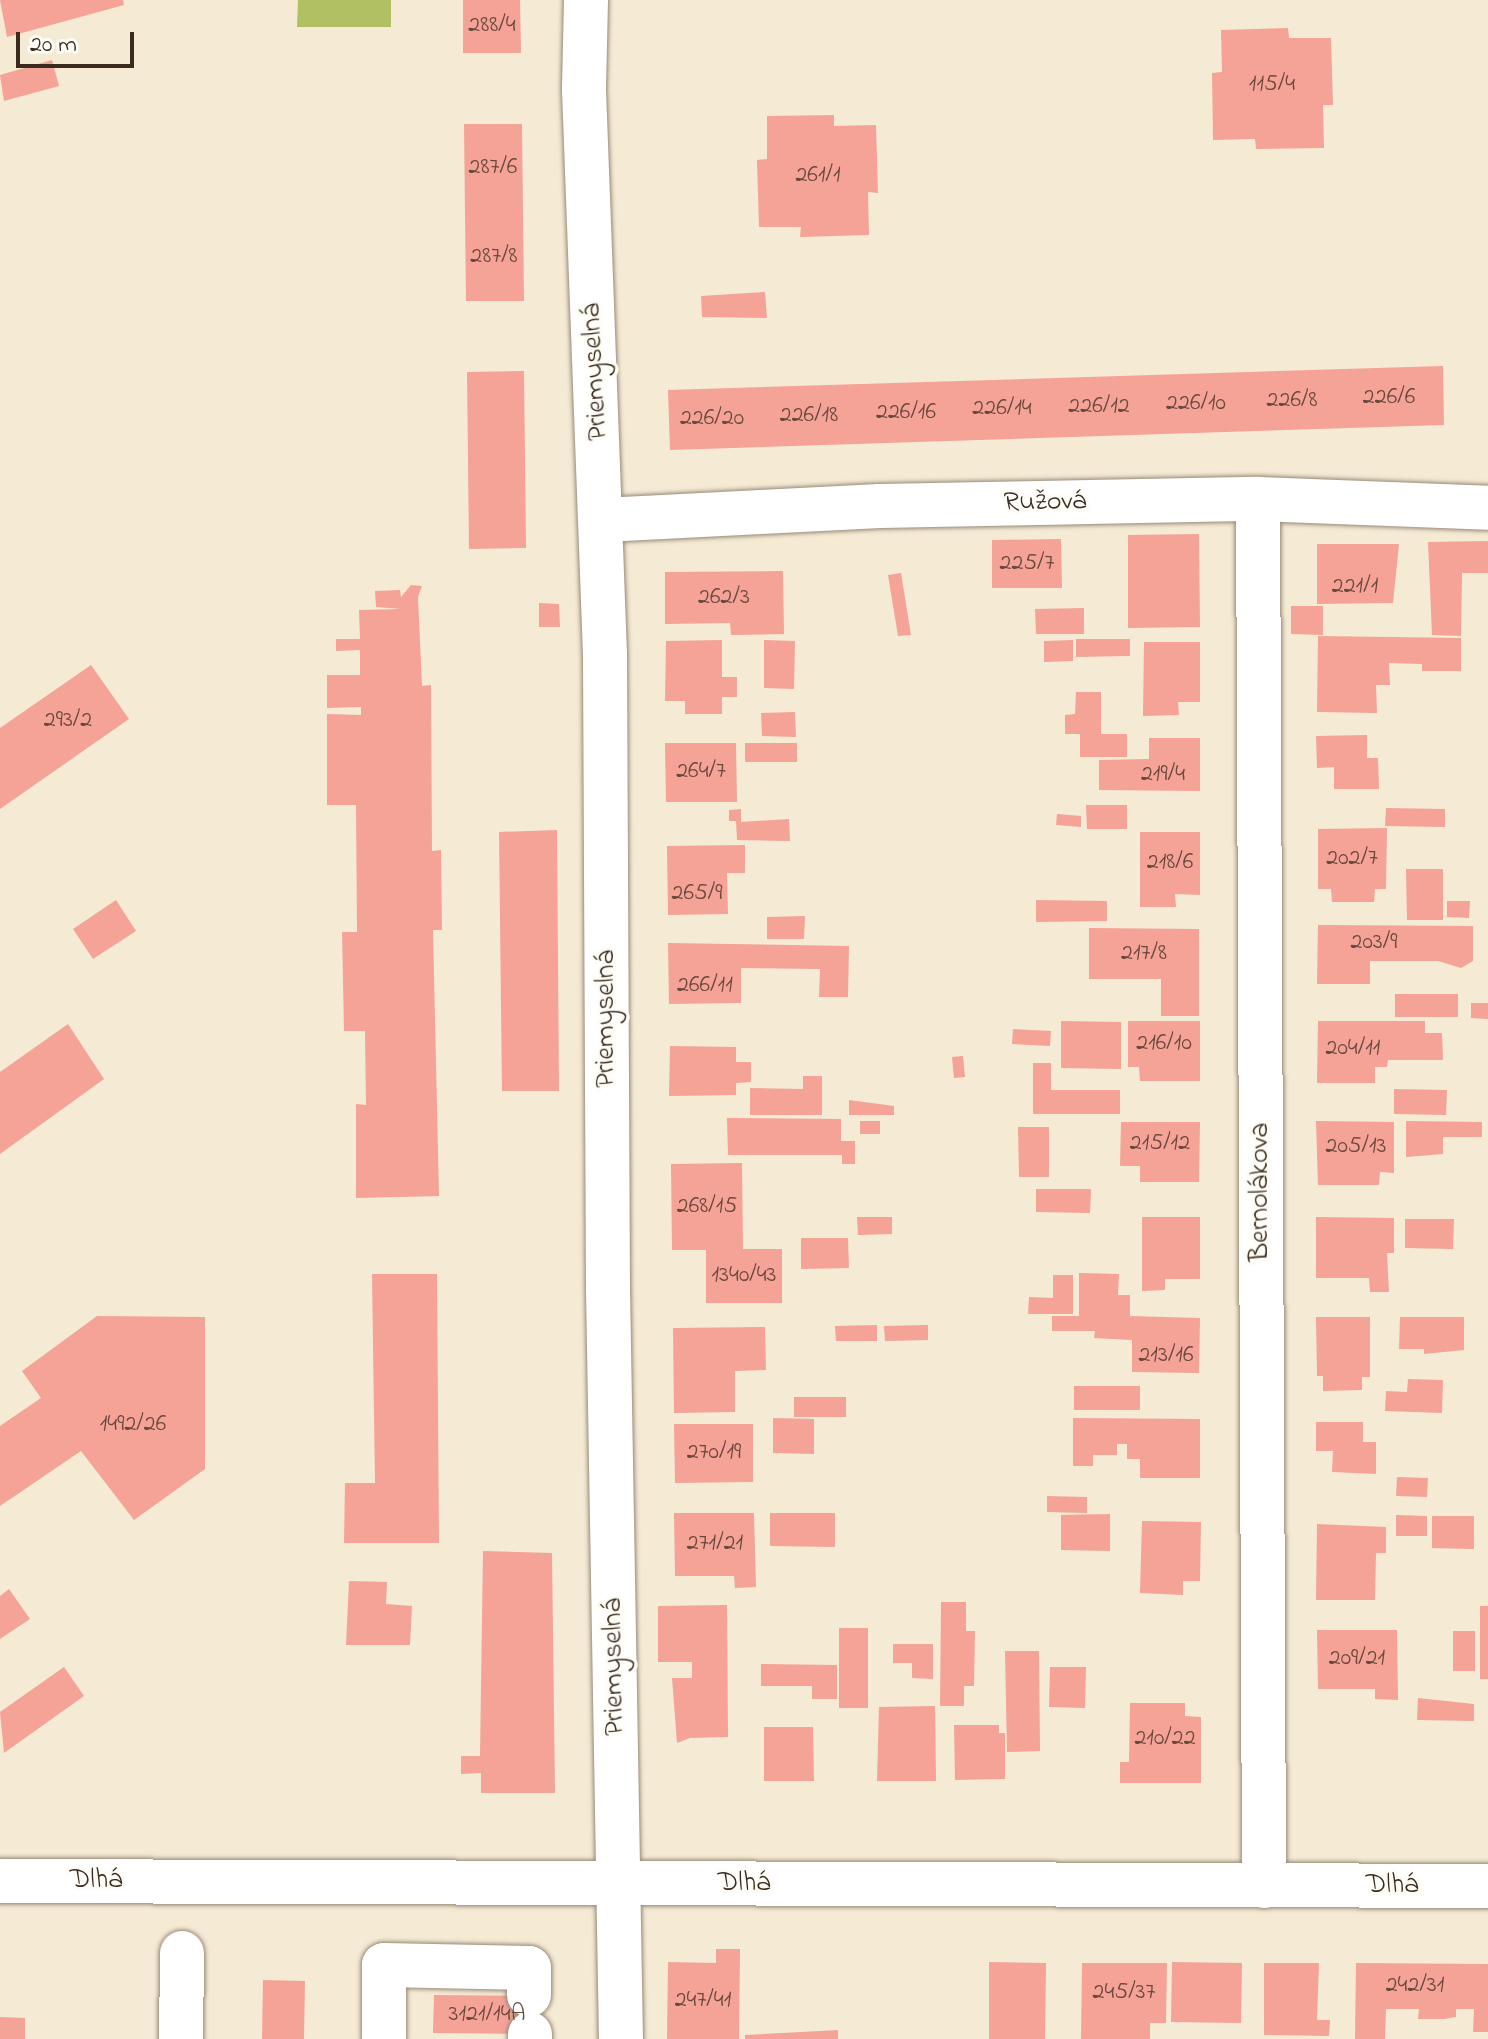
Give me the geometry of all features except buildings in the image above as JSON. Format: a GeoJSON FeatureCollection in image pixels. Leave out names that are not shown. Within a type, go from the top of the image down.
{"type":"FeatureCollection","features":[{"type":"Feature","properties":{"kind":"street","name":"Priemyselná"},"geometry":{"type":"LineString","coordinates":[[586,0],[584,90],[603,520],[621,2039]]}},
{"type":"Feature","properties":{"kind":"street","name":"Ružová"},"geometry":{"type":"LineString","coordinates":[[603,520],[880,506],[1258,499],[1488,508]]}},
{"type":"Feature","properties":{"kind":"street","name":"Bernolákova"},"geometry":{"type":"LineString","coordinates":[[1258,499],[1264,1886]]}},
{"type":"Feature","properties":{"kind":"street","name":"Dlhá"},"geometry":{"type":"LineString","coordinates":[[0,1881],[1488,1886]]}},
{"type":"Feature","properties":{"kind":"street"},"geometry":{"type":"LineString","coordinates":[[181,2039],[182,1953]]}},
{"type":"Feature","properties":{"kind":"street"},"geometry":{"type":"LineString","coordinates":[[384,2039],[384,1965],[529,1968],[530,2023]]}},
{"type":"Feature","properties":{"kind":"green space"},"geometry":{"type":"Polygon","coordinates":[[[298,0],[391,0],[391,27],[297,27],[298,0]]]}}]}
